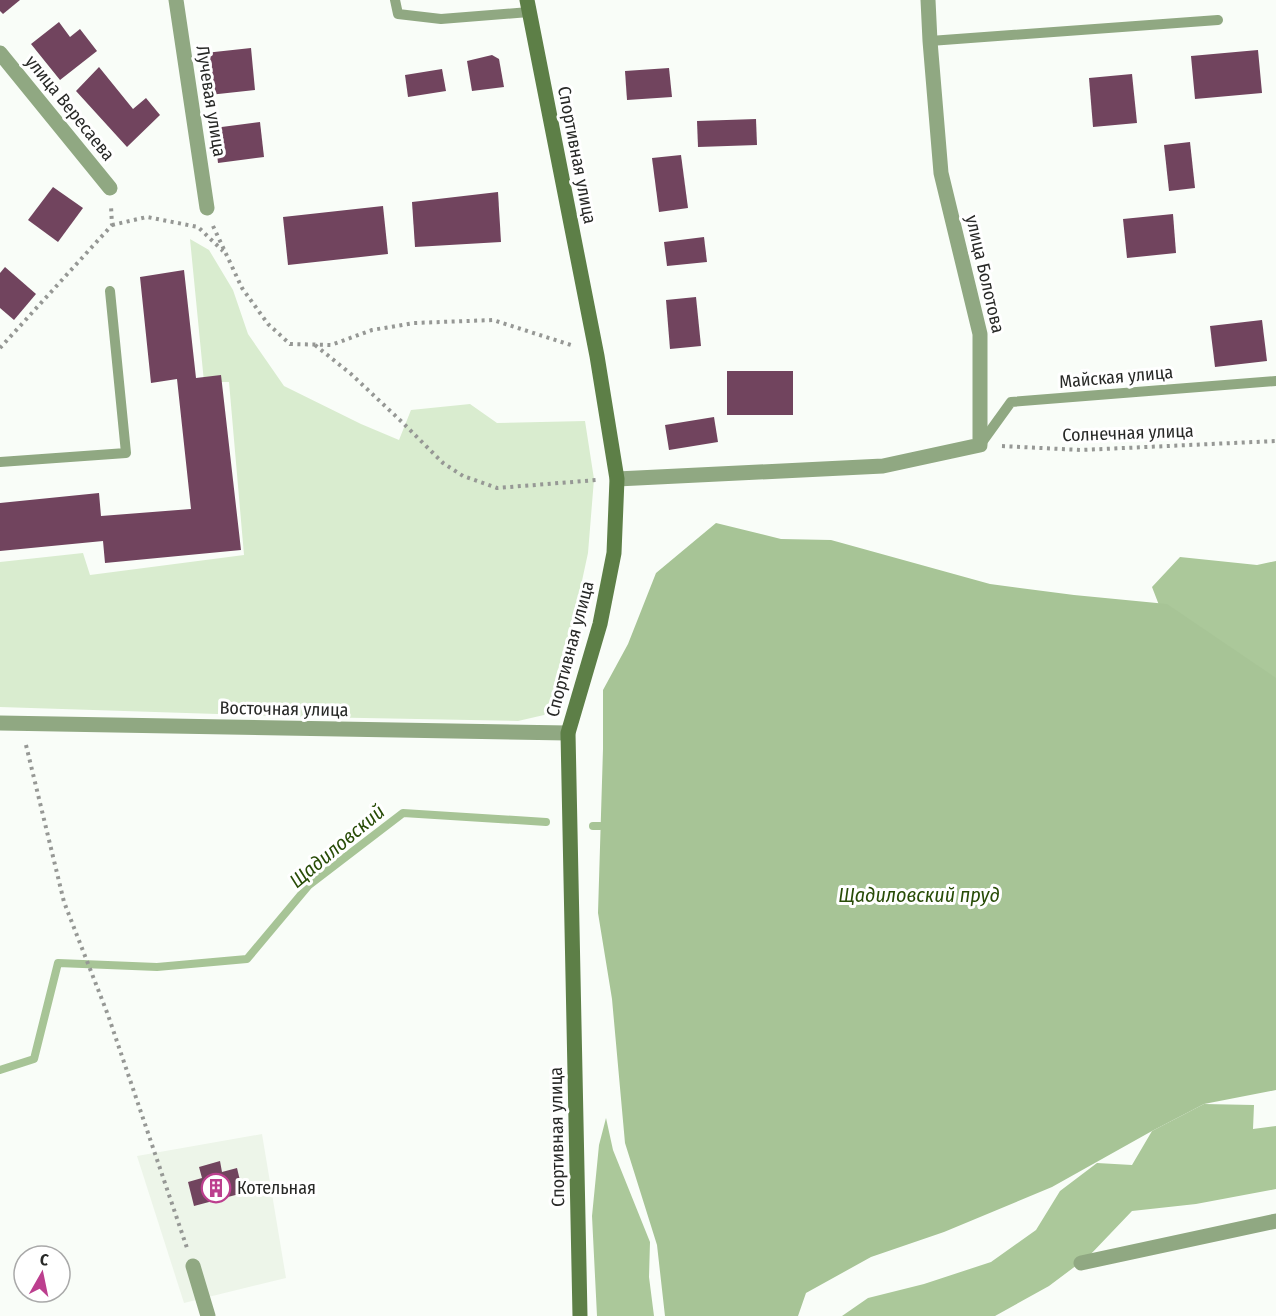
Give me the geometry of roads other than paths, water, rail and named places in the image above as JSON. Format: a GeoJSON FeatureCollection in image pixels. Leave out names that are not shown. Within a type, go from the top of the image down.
{"type":"FeatureCollection","features":[{"type":"Feature","properties":{"kind":"street","name":"Лучевая улица"},"geometry":{"type":"LineString","coordinates":[[176,0],[207,208]]}},
{"type":"Feature","properties":{"kind":"street","name":"улица Болотова"},"geometry":{"type":"LineString","coordinates":[[928,0],[941,173],[981,334],[980,445]]}},
{"type":"Feature","properties":{"kind":"street","name":"Спортивная улица"},"geometry":{"type":"LineString","coordinates":[[528,6],[597,356],[617,479],[614,553],[600,624],[568,734],[580,1316]]}},
{"type":"Feature","properties":{"kind":"street","name":"улица Вересаева"},"geometry":{"type":"LineString","coordinates":[[0,53],[110,188]]}},
{"type":"Feature","properties":{"kind":"street"},"geometry":{"type":"LineString","coordinates":[[617,479],[883,466],[980,445]]}},
{"type":"Feature","properties":{"kind":"street","name":"Восточная улица"},"geometry":{"type":"LineString","coordinates":[[0,723],[568,734]]}},
{"type":"Feature","properties":{"kind":"street"},"geometry":{"type":"LineString","coordinates":[[1081,1263],[1276,1221]]}},
{"type":"Feature","properties":{"kind":"street"},"geometry":{"type":"LineString","coordinates":[[193,1266],[208,1316]]}},
{"type":"Feature","properties":{"kind":"lane"},"geometry":{"type":"LineString","coordinates":[[395,0],[398,14],[441,19],[528,6]]}},
{"type":"Feature","properties":{"kind":"lane"},"geometry":{"type":"LineString","coordinates":[[930,40],[1218,20]]}},
{"type":"Feature","properties":{"kind":"lane"},"geometry":{"type":"LineString","coordinates":[[0,462],[126,453],[110,291]]}},
{"type":"Feature","properties":{"kind":"lane","name":"Майская улица"},"geometry":{"type":"LineString","coordinates":[[980,445],[1011,402],[1276,381]]}},
{"type":"Feature","properties":{"kind":"water","name":"Щадиловский пруд"},"geometry":{"type":"Polygon","coordinates":[[[716,523],[781,539],[831,540],[990,584],[1167,604],[1276,678],[1276,1090],[1204,1104],[1052,1187],[944,1232],[871,1257],[806,1293],[798,1316],[665,1316],[657,1245],[625,1143],[612,999],[598,913],[603,690],[628,644],[656,573],[716,523]]]}},
{"type":"Feature","properties":{"kind":"waterway","name":"Щадиловский"},"geometry":{"type":"LineString","coordinates":[[0,1070],[34,1059],[58,963],[157,967],[247,959],[309,885],[403,813],[546,822]]}},
{"type":"Feature","properties":{"kind":"waterway"},"geometry":{"type":"LineString","coordinates":[[593,826],[600,826]]}},
{"type":"Feature","properties":{"kind":"place","name":"Котельная"},"geometry":{"type":"Point","coordinates":[216,1188]}}]}
